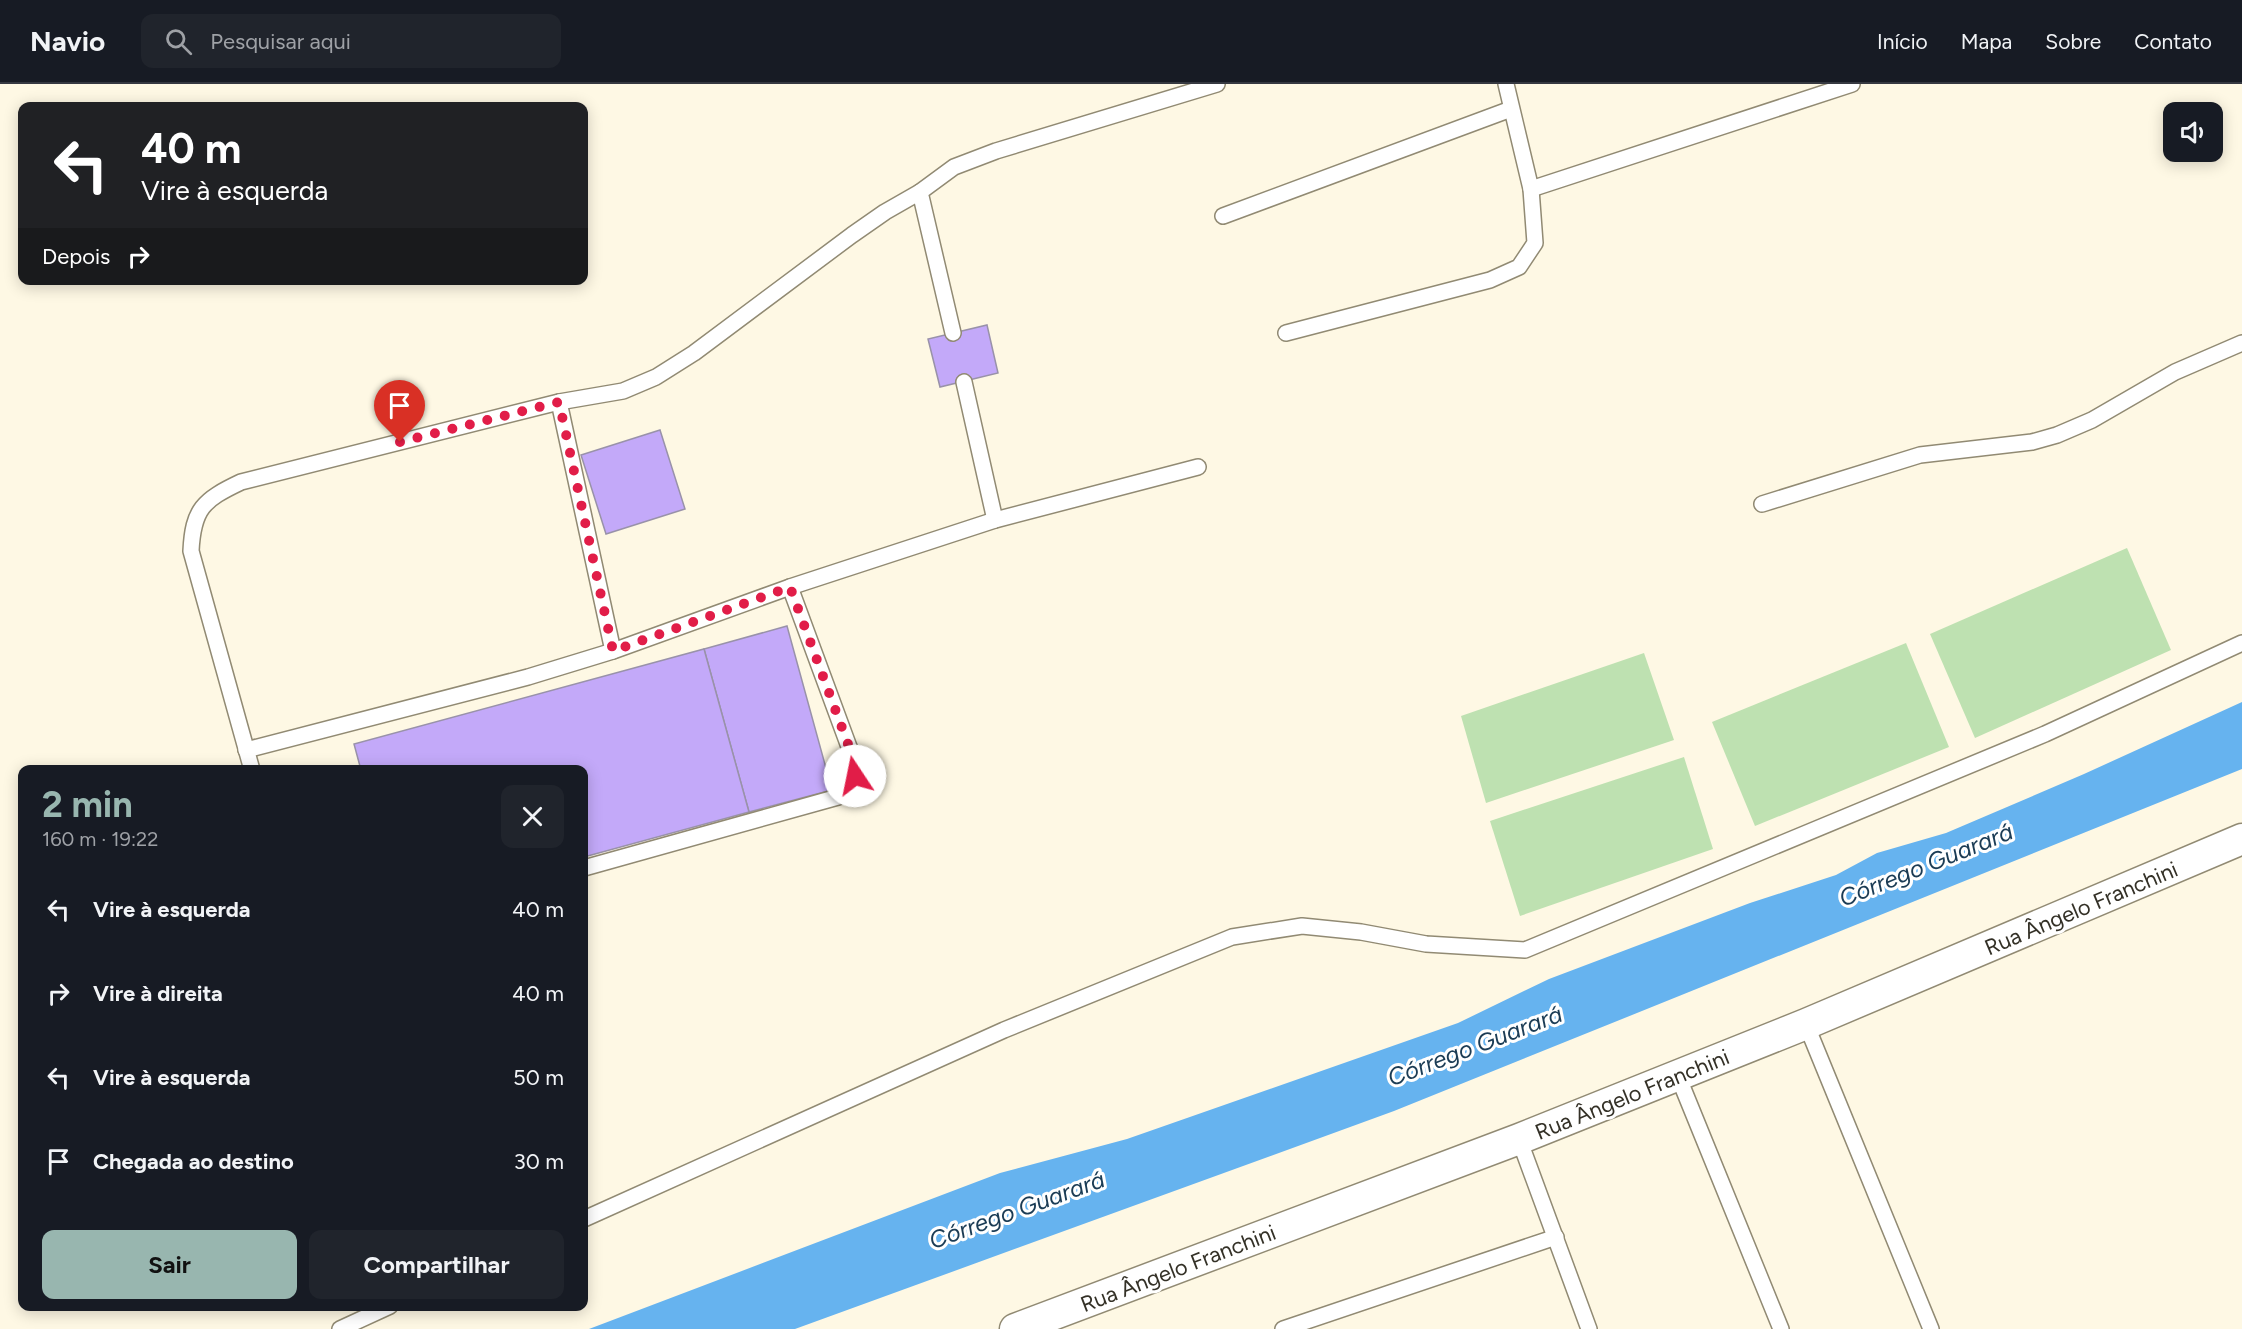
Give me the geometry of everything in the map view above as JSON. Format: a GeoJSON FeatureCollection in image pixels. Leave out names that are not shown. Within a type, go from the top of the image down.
{"type":"FeatureCollection","features":[{"type":"Feature","properties":{"kind":"street","name":"Rua Ângelo Franchini"},"geometry":{"type":"LineString","coordinates":[[1015,1329],[1519,1140],[1806,1024],[2242,839]]}},
{"type":"Feature","properties":{"kind":"lane"},"geometry":{"type":"LineString","coordinates":[[250,765],[191,551],[192,525],[203,506],[220,492],[241,482],[559,402],[623,391],[656,377],[693,353],[852,235],[885,212],[920,192],[954,167],[996,151],[1217,84]]}},
{"type":"Feature","properties":{"kind":"lane"},"geometry":{"type":"LineString","coordinates":[[1286,333],[1490,280],[1519,267],[1535,243],[1531,189],[1506,84]]}},
{"type":"Feature","properties":{"kind":"lane"},"geometry":{"type":"LineString","coordinates":[[1531,189],[1852,84]]}},
{"type":"Feature","properties":{"kind":"lane"},"geometry":{"type":"LineString","coordinates":[[1223,216],[1511,109]]}},
{"type":"Feature","properties":{"kind":"lane"},"geometry":{"type":"LineString","coordinates":[[920,192],[953,333]]}},
{"type":"Feature","properties":{"kind":"lane"},"geometry":{"type":"LineString","coordinates":[[1762,504],[1920,455],[2032,442],[2057,435],[2092,420],[2175,372],[2242,343]]}},
{"type":"Feature","properties":{"kind":"lane"},"geometry":{"type":"LineString","coordinates":[[964,381],[995,520]]}},
{"type":"Feature","properties":{"kind":"lane"},"geometry":{"type":"LineString","coordinates":[[559,402],[613,651]]}},
{"type":"Feature","properties":{"kind":"lane"},"geometry":{"type":"LineString","coordinates":[[246,750],[528,677],[613,651],[790,587],[995,520],[1198,467]]}},
{"type":"Feature","properties":{"kind":"lane"},"geometry":{"type":"LineString","coordinates":[[588,867],[838,797],[849,788],[855,776],[855,763],[790,587]]}},
{"type":"Feature","properties":{"kind":"lane"},"geometry":{"type":"LineString","coordinates":[[588,1217],[1004,1030],[1233,937],[1302,926],[1361,932],[1426,944],[1525,950],[2045,734],[2242,643]]}},
{"type":"Feature","properties":{"kind":"lane"},"geometry":{"type":"LineString","coordinates":[[1806,1024],[1931,1329]]}},
{"type":"Feature","properties":{"kind":"lane"},"geometry":{"type":"LineString","coordinates":[[1678,1076],[1781,1329]]}},
{"type":"Feature","properties":{"kind":"lane"},"geometry":{"type":"LineString","coordinates":[[1519,1140],[1589,1329]]}},
{"type":"Feature","properties":{"kind":"lane"},"geometry":{"type":"LineString","coordinates":[[1283,1329],[1556,1237]]}},
{"type":"Feature","properties":{"kind":"lane"},"geometry":{"type":"LineString","coordinates":[[340,1329],[379,1311]]}},
{"type":"Feature","properties":{"kind":"green space"},"geometry":{"type":"Polygon","coordinates":[[[2127,548],[2171,650],[1975,738],[1930,634],[2127,548]]]}},
{"type":"Feature","properties":{"kind":"green space"},"geometry":{"type":"Polygon","coordinates":[[[1906,643],[1949,747],[1755,826],[1712,722],[1906,643]]]}},
{"type":"Feature","properties":{"kind":"green space"},"geometry":{"type":"Polygon","coordinates":[[[1644,653],[1674,740],[1486,803],[1461,716],[1644,653]]]}},
{"type":"Feature","properties":{"kind":"green space"},"geometry":{"type":"Polygon","coordinates":[[[1684,757],[1713,849],[1520,916],[1490,821],[1684,757]]]}},
{"type":"Feature","properties":{"kind":"water","name":"Córrego Guarará"},"geometry":{"type":"Polygon","coordinates":[[[2242,702],[2242,769],[1394,1111],[795,1329],[589,1329],[1000,1173],[1127,1139],[1458,1023],[1549,979],[1750,903],[1836,875],[1877,853],[1946,833],[2084,774],[2242,702]]]}},
{"type":"Feature","properties":{"kind":"building"},"geometry":{"type":"Polygon","coordinates":[[[987,325],[998,373],[940,387],[928,339],[987,325]]]}},
{"type":"Feature","properties":{"kind":"building"},"geometry":{"type":"Polygon","coordinates":[[[660,430],[685,509],[606,534],[581,455],[660,430]]]}},
{"type":"Feature","properties":{"kind":"building"},"geometry":{"type":"Polygon","coordinates":[[[787,626],[832,790],[749,812],[704,649],[787,626]]]}},
{"type":"Feature","properties":{"kind":"building"},"geometry":{"type":"Polygon","coordinates":[[[704,649],[749,812],[588,856],[588,765],[360,765],[354,744],[704,649]]]}},
{"type":"Feature","properties":{"kind":"route"},"geometry":{"type":"LineString","coordinates":[[400,442],[559,402],[613,651],[790,587],[855,763],[855,776]]}}]}
